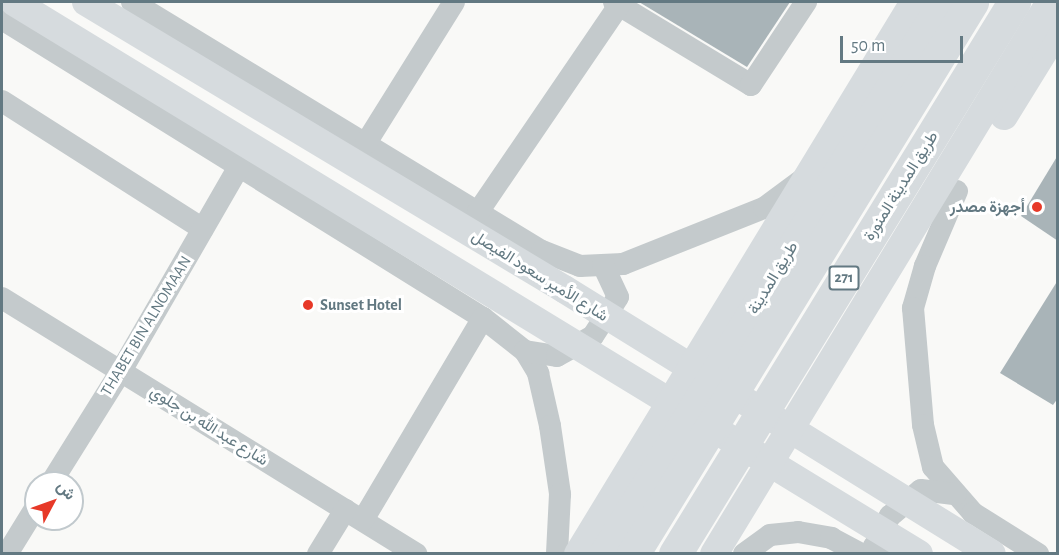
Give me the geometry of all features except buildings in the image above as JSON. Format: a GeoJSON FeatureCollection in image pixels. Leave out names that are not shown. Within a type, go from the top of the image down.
{"type":"FeatureCollection","features":[{"type":"Feature","properties":{"kind":"highway","name":"271"},"geometry":{"type":"LineString","coordinates":[[633,554],[972,2]]}},
{"type":"Feature","properties":{"kind":"highway","name":"طريق المدينة المنورة"},"geometry":{"type":"LineString","coordinates":[[675,554],[1014,2]]}},
{"type":"Feature","properties":{"kind":"main road","name":"شارع الأمير سعود الفيصل"},"geometry":{"type":"LineString","coordinates":[[86,2],[711,380],[992,554]]}},
{"type":"Feature","properties":{"kind":"main road","name":"طريق المدينة"},"geometry":{"type":"LineString","coordinates":[[578,554],[914,2]]}},
{"type":"Feature","properties":{"kind":"main road","name":"طريق المدينة"},"geometry":{"type":"LineString","coordinates":[[603,554],[942,2]]}},
{"type":"Feature","properties":{"kind":"main road"},"geometry":{"type":"LineString","coordinates":[[714,554],[1050,2]]}},
{"type":"Feature","properties":{"kind":"main road"},"geometry":{"type":"LineString","coordinates":[[6,19],[690,415],[919,554]]}},
{"type":"Feature","properties":{"kind":"main road"},"geometry":{"type":"LineString","coordinates":[[732,554],[1058,29]]}},
{"type":"Feature","properties":{"kind":"street"},"geometry":{"type":"LineString","coordinates":[[132,2],[542,251],[580,266],[623,264],[764,208],[806,177]]}},
{"type":"Feature","properties":{"kind":"street"},"geometry":{"type":"LineString","coordinates":[[478,212],[618,3],[751,85],[806,2]]}},
{"type":"Feature","properties":{"kind":"street"},"geometry":{"type":"LineString","coordinates":[[366,143],[450,3]]}},
{"type":"Feature","properties":{"kind":"street"},"geometry":{"type":"LineString","coordinates":[[6,19],[483,318],[525,351],[538,373],[550,426],[560,494],[557,554]]}},
{"type":"Feature","properties":{"kind":"street"},"geometry":{"type":"LineString","coordinates":[[2,102],[203,229]]}},
{"type":"Feature","properties":{"kind":"street","name":"THABET BIN ALNOMAAN"},"geometry":{"type":"LineString","coordinates":[[58,471],[120,371],[239,167]]}},
{"type":"Feature","properties":{"kind":"street"},"geometry":{"type":"LineString","coordinates":[[957,191],[925,266],[913,308],[923,425],[933,467],[956,494],[973,513],[1038,554]]}},
{"type":"Feature","properties":{"kind":"street"},"geometry":{"type":"LineString","coordinates":[[525,351],[557,356],[593,336],[618,297],[603,265]]}},
{"type":"Feature","properties":{"kind":"street","name":"شارع عبد الله بن جلوي"},"geometry":{"type":"LineString","coordinates":[[2,298],[417,554]]}},
{"type":"Feature","properties":{"kind":"street"},"geometry":{"type":"LineString","coordinates":[[318,554],[354,515],[483,318]]}},
{"type":"Feature","properties":{"kind":"street"},"geometry":{"type":"LineString","coordinates":[[879,554],[874,547],[890,516],[921,490],[956,494]]}},
{"type":"Feature","properties":{"kind":"street"},"geometry":{"type":"LineString","coordinates":[[8,554],[24,527]]}},
{"type":"Feature","properties":{"kind":"street"},"geometry":{"type":"LineString","coordinates":[[744,554],[770,535],[798,532],[831,538],[861,554]]}},
{"type":"Feature","properties":{"kind":"place","name":"أجهزة مصدر"},"geometry":{"type":"Point","coordinates":[1037,207]}},
{"type":"Feature","properties":{"kind":"place","name":"Sunset Hotel"},"geometry":{"type":"Point","coordinates":[308,305]}}]}
